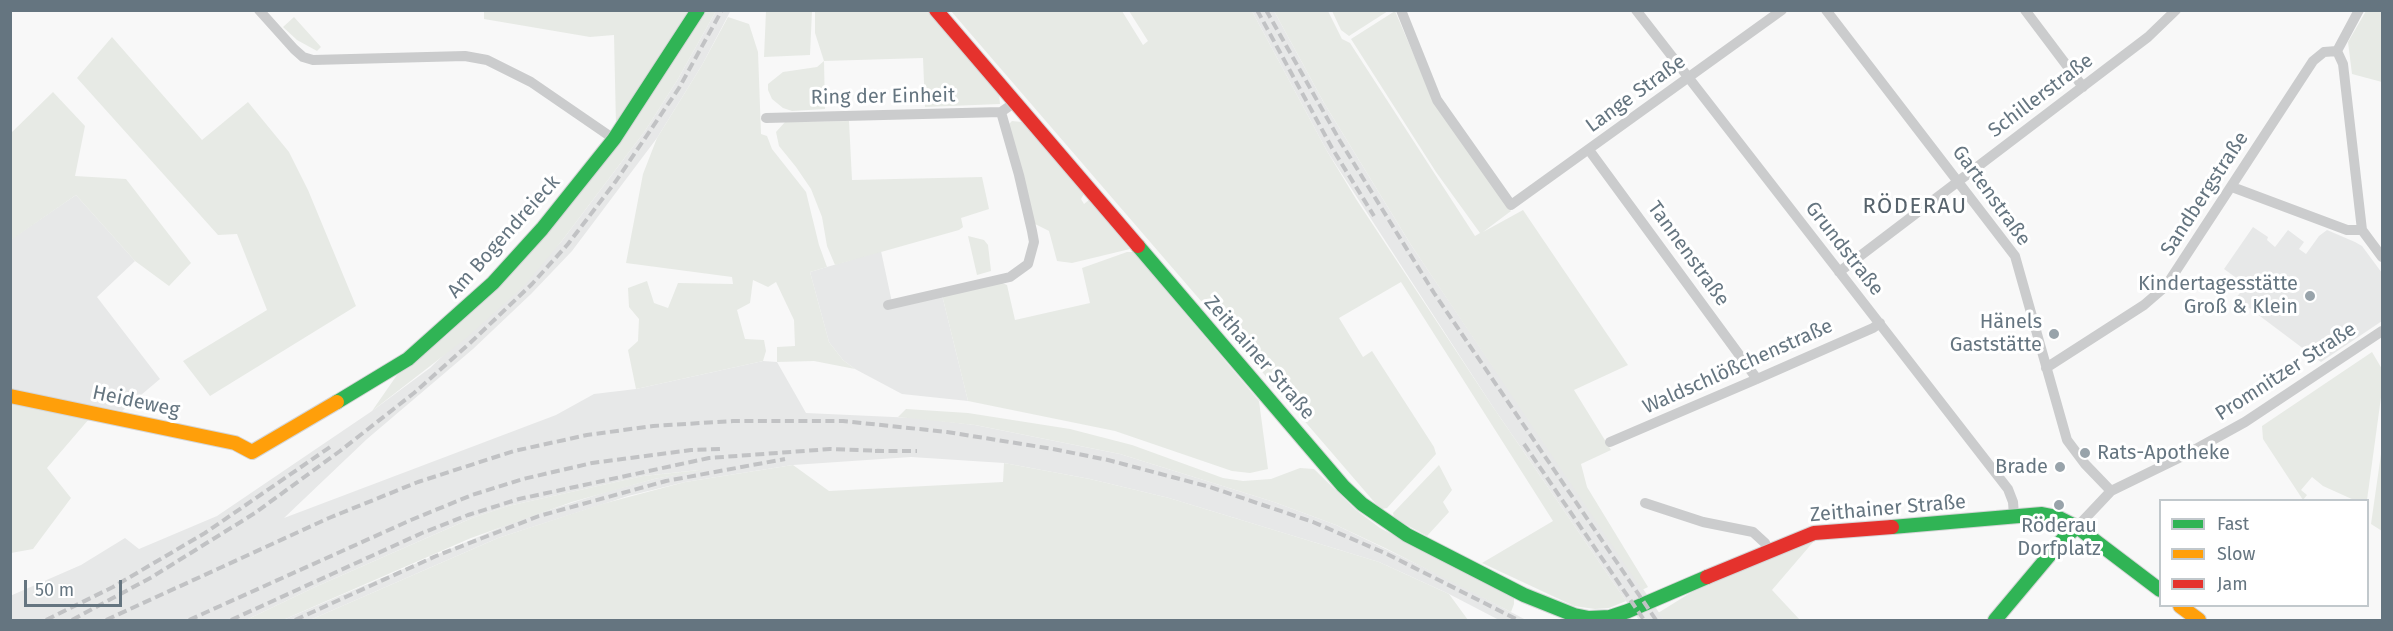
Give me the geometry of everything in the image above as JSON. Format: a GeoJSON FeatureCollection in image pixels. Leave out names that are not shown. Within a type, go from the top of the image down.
{"type":"FeatureCollection","features":[{"type":"Feature","properties":{"kind":"street"},"geometry":{"type":"LineString","coordinates":[[259,10],[294,49],[303,57],[313,60],[465,56],[487,60],[531,82],[614,139]]}},
{"type":"Feature","properties":{"kind":"street","name":"Am Bogendreieck"},"geometry":{"type":"LineString","coordinates":[[252,452],[408,359],[466,309],[542,229],[614,139],[698,10]]}},
{"type":"Feature","properties":{"kind":"street","name":"Zeithainer Straße"},"geometry":{"type":"LineString","coordinates":[[936,10],[1343,486],[1362,504],[1407,535],[1524,595],[1574,615],[1589,618],[1610,617],[1814,533],[2014,515],[2049,515],[2077,527],[2159,589]]}},
{"type":"Feature","properties":{"kind":"street","name":"Lange Straße"},"geometry":{"type":"LineString","coordinates":[[1401,10],[1437,100],[1511,205],[1782,10]]}},
{"type":"Feature","properties":{"kind":"street","name":"Grundstraße"},"geometry":{"type":"LineString","coordinates":[[1636,10],[2008,489],[2013,502],[2014,515]]}},
{"type":"Feature","properties":{"kind":"street","name":"Gartenstraße"},"geometry":{"type":"LineString","coordinates":[[1826,10],[2015,256],[2067,441],[2111,491]]}},
{"type":"Feature","properties":{"kind":"street"},"geometry":{"type":"LineString","coordinates":[[2025,10],[2083,87]]}},
{"type":"Feature","properties":{"kind":"street","name":"Schillerstraße"},"geometry":{"type":"LineString","coordinates":[[1839,272],[2148,37],[2176,10]]}},
{"type":"Feature","properties":{"kind":"street"},"geometry":{"type":"LineString","coordinates":[[2360,10],[2337,51],[2343,64],[2362,231],[2382,257]]}},
{"type":"Feature","properties":{"kind":"street","name":"Sandbergstraße"},"geometry":{"type":"LineString","coordinates":[[2046,368],[2144,304],[2166,286],[2313,61],[2324,52],[2337,51]]}},
{"type":"Feature","properties":{"kind":"street"},"geometry":{"type":"LineString","coordinates":[[888,305],[1010,277],[1028,264],[1034,242],[1032,231],[1019,175],[1000,112],[1014,103]]}},
{"type":"Feature","properties":{"kind":"street","name":"Ring der Einheit"},"geometry":{"type":"LineString","coordinates":[[766,118],[1000,112]]}},
{"type":"Feature","properties":{"kind":"street","name":"Tannenstraße"},"geometry":{"type":"LineString","coordinates":[[1589,150],[1757,380]]}},
{"type":"Feature","properties":{"kind":"street"},"geometry":{"type":"LineString","coordinates":[[2232,187],[2347,230],[2362,231]]}},
{"type":"Feature","properties":{"kind":"street","name":"Waldschlößchenstraße"},"geometry":{"type":"LineString","coordinates":[[1610,442],[1757,380],[1880,323]]}},
{"type":"Feature","properties":{"kind":"street","name":"Promnitzer Straße"},"geometry":{"type":"LineString","coordinates":[[2111,491],[2187,454],[2245,422],[2382,331]]}},
{"type":"Feature","properties":{"kind":"street","name":"Heideweg"},"geometry":{"type":"LineString","coordinates":[[10,396],[235,442],[252,452]]}},
{"type":"Feature","properties":{"kind":"street"},"geometry":{"type":"LineString","coordinates":[[1995,621],[2062,539],[2077,527],[2111,491]]}},
{"type":"Feature","properties":{"kind":"street"},"geometry":{"type":"LineString","coordinates":[[1645,502],[1703,522],[1753,532],[1765,543],[1768,550]]}},
{"type":"Feature","properties":{"kind":"street"},"geometry":{"type":"LineString","coordinates":[[2181,607],[2199,621]]}},
{"type":"Feature","properties":{"kind":"shaded area"},"geometry":{"type":"Polygon","coordinates":[[[484,10],[692,11],[616,126],[614,35],[590,37],[484,19],[484,10]]]}},
{"type":"Feature","properties":{"kind":"shaded area"},"geometry":{"type":"Polygon","coordinates":[[[731,10],[702,65],[657,138],[572,251],[473,349],[367,439],[284,518],[556,415],[594,394],[636,389],[763,361],[777,362],[806,413],[915,418],[975,425],[1120,454],[1274,502],[1336,525],[1526,620],[1499,620],[1379,562],[1169,498],[1090,479],[1004,463],[911,457],[793,465],[685,482],[628,496],[498,538],[310,620],[283,620],[518,520],[609,491],[699,470],[643,476],[508,506],[472,518],[246,620],[11,620],[10,596],[81,565],[125,538],[139,549],[217,516],[372,411],[430,368],[561,242],[645,131],[678,79],[716,11],[731,10]]]}},
{"type":"Feature","properties":{"kind":"shaded area"},"geometry":{"type":"Polygon","coordinates":[[[704,11],[716,11],[678,79],[645,131],[561,242],[524,286],[465,339],[372,411],[397,375],[446,336],[497,287],[704,11]]]}},
{"type":"Feature","properties":{"kind":"shaded area"},"geometry":{"type":"Polygon","coordinates":[[[766,11],[812,11],[810,55],[764,57],[766,11]]]}},
{"type":"Feature","properties":{"kind":"shaded area"},"geometry":{"type":"Polygon","coordinates":[[[815,11],[928,11],[999,94],[1000,104],[925,107],[923,58],[824,61],[815,33],[815,11]]]}},
{"type":"Feature","properties":{"kind":"shaded area"},"geometry":{"type":"Polygon","coordinates":[[[951,11],[1122,11],[1143,45],[1148,41],[1129,11],[1252,11],[1327,151],[1356,199],[1491,404],[1626,601],[1609,608],[1574,606],[1482,563],[1553,521],[1401,282],[1339,318],[1363,357],[1372,351],[1434,447],[1436,454],[1387,508],[1382,509],[951,11]]]}},
{"type":"Feature","properties":{"kind":"shaded area"},"geometry":{"type":"Polygon","coordinates":[[[1252,11],[1274,11],[1324,103],[1411,245],[1664,620],[1639,620],[1491,404],[1327,151],[1252,11]]]}},
{"type":"Feature","properties":{"kind":"shaded area"},"geometry":{"type":"Polygon","coordinates":[[[1274,11],[1328,11],[1342,39],[1350,43],[1475,236],[1480,233],[1436,172],[1351,39],[1395,11],[1434,102],[1511,211],[1483,232],[1523,210],[1628,365],[1574,390],[1611,450],[1581,464],[1587,487],[1648,587],[1642,590],[1411,245],[1324,103],[1274,11]]]}},
{"type":"Feature","properties":{"kind":"shaded area"},"geometry":{"type":"Polygon","coordinates":[[[1332,11],[1388,11],[1349,36],[1341,30],[1332,11]]]}},
{"type":"Feature","properties":{"kind":"shaded area"},"geometry":{"type":"Polygon","coordinates":[[[2366,11],[2382,11],[2382,82],[2352,74],[2348,42],[2366,11]]]}},
{"type":"Feature","properties":{"kind":"shaded area"},"geometry":{"type":"Polygon","coordinates":[[[294,17],[321,47],[317,51],[297,40],[283,27],[294,17]]]}},
{"type":"Feature","properties":{"kind":"shaded area"},"geometry":{"type":"Polygon","coordinates":[[[728,17],[749,24],[758,52],[761,134],[767,136],[772,149],[806,192],[827,267],[810,272],[829,342],[843,360],[855,369],[814,361],[777,362],[777,347],[795,346],[794,320],[776,282],[768,287],[753,280],[750,303],[737,310],[745,339],[764,340],[766,351],[763,361],[636,389],[628,350],[638,341],[639,319],[629,307],[628,288],[647,281],[654,303],[668,308],[678,283],[733,284],[732,277],[626,263],[643,174],[657,138],[702,65],[728,17]]]}},
{"type":"Feature","properties":{"kind":"shaded area"},"geometry":{"type":"Polygon","coordinates":[[[112,37],[202,140],[248,102],[289,152],[308,190],[356,306],[210,396],[183,361],[267,310],[237,234],[218,235],[77,78],[112,37]]]}},
{"type":"Feature","properties":{"kind":"shaded area"},"geometry":{"type":"Polygon","coordinates":[[[824,61],[825,109],[792,111],[783,108],[772,99],[768,84],[783,72],[817,67],[824,61]]]}},
{"type":"Feature","properties":{"kind":"shaded area"},"geometry":{"type":"Polygon","coordinates":[[[53,92],[85,126],[75,176],[126,179],[191,263],[169,286],[135,261],[76,195],[11,240],[11,133],[53,92]]]}},
{"type":"Feature","properties":{"kind":"shaded area"},"geometry":{"type":"Polygon","coordinates":[[[849,121],[852,180],[982,177],[989,209],[961,218],[963,227],[959,230],[835,265],[827,246],[822,217],[811,189],[779,146],[776,132],[785,122],[849,121]]]}},
{"type":"Feature","properties":{"kind":"shaded area"},"geometry":{"type":"Polygon","coordinates":[[[1012,121],[1022,122],[1084,194],[1081,199],[1084,204],[1089,200],[1130,249],[1072,263],[1057,261],[1049,231],[1035,224],[1009,124],[1012,121]]]}},
{"type":"Feature","properties":{"kind":"shaded area"},"geometry":{"type":"Polygon","coordinates":[[[76,195],[135,261],[97,297],[160,379],[122,411],[11,391],[10,240],[76,195]]]}},
{"type":"Feature","properties":{"kind":"shaded area","name":"Kindertagesstätte Groß & Klein"},"geometry":{"type":"Polygon","coordinates":[[[2253,227],[2268,237],[2267,240],[2275,247],[2288,230],[2304,242],[2299,249],[2306,254],[2319,236],[2327,230],[2362,246],[2382,273],[2382,321],[2321,362],[2236,298],[2246,285],[2224,269],[2253,227]]]}},
{"type":"Feature","properties":{"kind":"shaded area"},"geometry":{"type":"Polygon","coordinates":[[[968,236],[984,240],[988,245],[991,271],[977,275],[968,236]]]}},
{"type":"Feature","properties":{"kind":"shaded area"},"geometry":{"type":"Polygon","coordinates":[[[881,251],[893,307],[942,295],[968,401],[902,394],[855,369],[843,360],[829,342],[810,272],[881,251]]]}},
{"type":"Feature","properties":{"kind":"shaded area"},"geometry":{"type":"Polygon","coordinates":[[[1133,252],[1259,401],[1268,469],[1250,473],[1232,471],[1115,431],[968,401],[942,295],[1000,282],[1007,285],[1015,320],[1090,303],[1082,268],[1133,252]]]}},
{"type":"Feature","properties":{"kind":"shaded area"},"geometry":{"type":"Polygon","coordinates":[[[2372,352],[2382,369],[2382,390],[2367,499],[2352,499],[2323,486],[2312,477],[2301,490],[2307,495],[2302,499],[2263,439],[2262,426],[2372,352]]]}},
{"type":"Feature","properties":{"kind":"shaded area"},"geometry":{"type":"Polygon","coordinates":[[[11,403],[89,419],[47,468],[71,498],[33,549],[11,553],[11,403]]]}},
{"type":"Feature","properties":{"kind":"shaded area"},"geometry":{"type":"Polygon","coordinates":[[[906,409],[968,413],[1070,429],[1132,445],[1223,478],[1243,481],[1271,479],[1300,468],[1314,469],[1356,510],[1380,528],[1514,597],[1514,604],[1511,612],[1336,525],[1274,502],[1120,454],[975,425],[898,417],[906,409]]]}},
{"type":"Feature","properties":{"kind":"shaded area"},"geometry":{"type":"Polygon","coordinates":[[[2382,447],[2382,531],[2371,524],[2382,447]]]}},
{"type":"Feature","properties":{"kind":"shaded area"},"geometry":{"type":"Polygon","coordinates":[[[1004,463],[1090,479],[1169,498],[1379,562],[1449,594],[1468,620],[310,620],[498,538],[602,504],[685,482],[793,465],[829,491],[1003,482],[1004,463]]]}},
{"type":"Feature","properties":{"kind":"shaded area"},"geometry":{"type":"Polygon","coordinates":[[[1439,465],[1452,490],[1443,502],[1449,512],[1427,536],[1394,518],[1393,513],[1439,465]]]}},
{"type":"Feature","properties":{"kind":"shaded area"},"geometry":{"type":"Polygon","coordinates":[[[710,469],[654,479],[572,502],[471,538],[283,620],[246,620],[472,518],[508,506],[643,476],[710,469]]]}},
{"type":"Feature","properties":{"kind":"shaded area"},"geometry":{"type":"Polygon","coordinates":[[[1814,541],[1772,590],[1800,620],[1664,620],[1658,613],[1695,590],[1814,541]]]}},
{"type":"Feature","properties":{"kind":"railway"},"geometry":{"type":"LineString","coordinates":[[72,620],[152,577],[255,513],[414,393],[469,344],[532,284],[568,244],[616,181],[679,88],[722,10]]}},
{"type":"Feature","properties":{"kind":"railway"},"geometry":{"type":"LineString","coordinates":[[1257,10],[1332,148],[1374,216]]}},
{"type":"Feature","properties":{"kind":"railway"},"geometry":{"type":"LineString","coordinates":[[1266,10],[1340,141],[1434,293],[1656,620]]}},
{"type":"Feature","properties":{"kind":"railway"},"geometry":{"type":"LineString","coordinates":[[106,620],[329,518],[418,482],[514,451],[587,435],[653,426],[733,421],[843,421],[947,432],[1108,460],[1210,487],[1313,522],[1387,554],[1518,620]]}},
{"type":"Feature","properties":{"kind":"railway"},"geometry":{"type":"LineString","coordinates":[[1524,444],[1644,620]]}},
{"type":"Feature","properties":{"kind":"railway"},"geometry":{"type":"LineString","coordinates":[[46,620],[113,587],[205,533],[333,445]]}},
{"type":"Feature","properties":{"kind":"railway"},"geometry":{"type":"LineString","coordinates":[[189,620],[472,495],[523,479],[592,463],[691,450],[722,449]]}},
{"type":"Feature","properties":{"kind":"railway"},"geometry":{"type":"LineString","coordinates":[[231,620],[422,533],[519,499],[709,458],[830,449],[883,451]]}},
{"type":"Feature","properties":{"kind":"railway"},"geometry":{"type":"LineString","coordinates":[[875,451],[917,451]]}},
{"type":"Feature","properties":{"kind":"railway"},"geometry":{"type":"LineString","coordinates":[[295,620],[436,556],[539,516],[666,481],[785,459]]}},
{"type":"Feature","properties":{"kind":"traffic: fast"},"geometry":{"type":"LineString","coordinates":[[337,402],[408,359],[493,283],[542,229],[614,139],[698,10]]}},
{"type":"Feature","properties":{"kind":"traffic: fast"},"geometry":{"type":"LineString","coordinates":[[1138,246],[1343,486],[1362,504],[1407,535],[1524,595],[1574,615],[1589,618],[1610,617],[1628,611],[1707,577]]}},
{"type":"Feature","properties":{"kind":"traffic: fast"},"geometry":{"type":"LineString","coordinates":[[1892,527],[2042,514],[2057,517],[2077,527],[2159,589]]}},
{"type":"Feature","properties":{"kind":"traffic: fast"},"geometry":{"type":"LineString","coordinates":[[1995,620],[2063,539],[2077,527]]}},
{"type":"Feature","properties":{"kind":"traffic: slow"},"geometry":{"type":"LineString","coordinates":[[10,396],[235,443],[252,452],[337,402]]}},
{"type":"Feature","properties":{"kind":"traffic: slow"},"geometry":{"type":"LineString","coordinates":[[2181,607],[2199,620]]}},
{"type":"Feature","properties":{"kind":"traffic: jam"},"geometry":{"type":"LineString","coordinates":[[936,10],[1138,246]]}},
{"type":"Feature","properties":{"kind":"traffic: jam"},"geometry":{"type":"LineString","coordinates":[[1707,577],[1814,533],[1892,527]]}},
{"type":"Feature","properties":{"kind":"place","name":"Kindertagesstätte Groß & Klein"},"geometry":{"type":"Point","coordinates":[2310,296]}},
{"type":"Feature","properties":{"kind":"place","name":"Hänels Gaststätte"},"geometry":{"type":"Point","coordinates":[2054,334]}},
{"type":"Feature","properties":{"kind":"place","name":"Rats-Apotheke"},"geometry":{"type":"Point","coordinates":[2085,453]}},
{"type":"Feature","properties":{"kind":"place","name":"Brade"},"geometry":{"type":"Point","coordinates":[2060,467]}},
{"type":"Feature","properties":{"kind":"place","name":"Röderau Dorfplatz"},"geometry":{"type":"Point","coordinates":[2059,505]}},
{"type":"Feature","properties":{"kind":"district","name":"RÖDERAU"},"geometry":{"type":"Point","coordinates":[1915,207]}}]}
